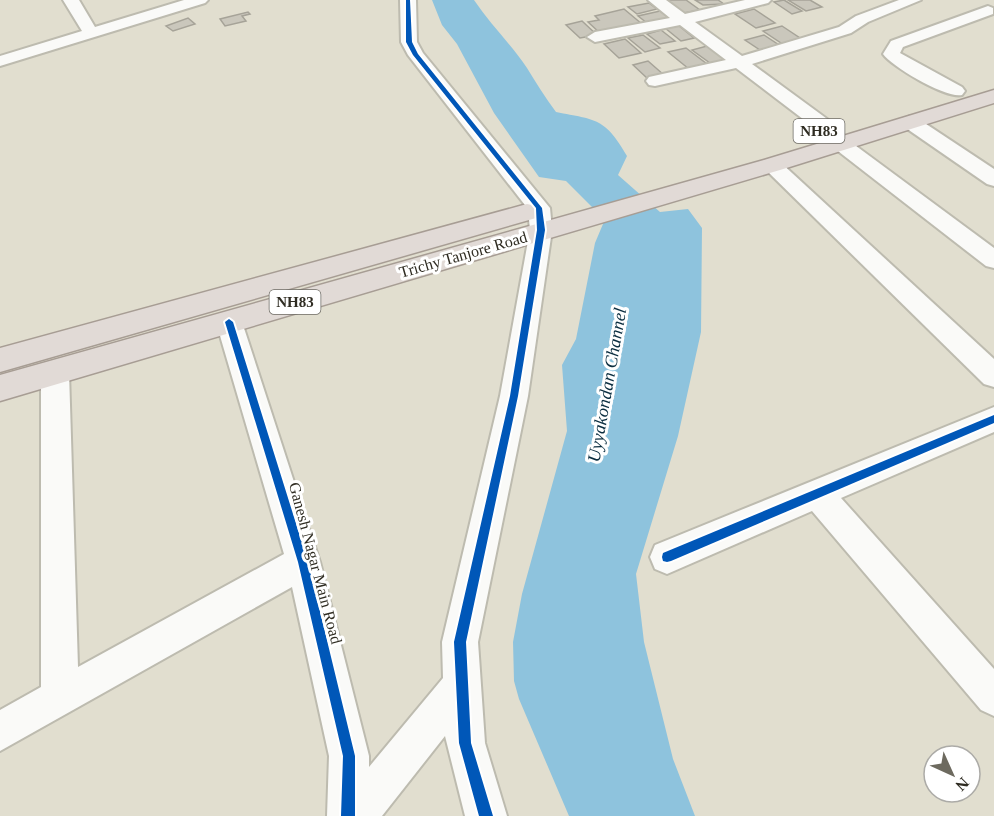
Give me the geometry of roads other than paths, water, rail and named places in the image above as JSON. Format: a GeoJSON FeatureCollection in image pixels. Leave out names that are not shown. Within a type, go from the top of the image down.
{"type":"FeatureCollection","features":[{"type":"Feature","properties":{"kind":"highway","name":"Trichy Tanjore Road"},"geometry":{"type":"LineString","coordinates":[[0,360],[581,208],[664,196],[772,165],[834,136],[956,91],[994,80]]}},
{"type":"Feature","properties":{"kind":"highway","name":"Trichy Tanjore Road"},"geometry":{"type":"LineString","coordinates":[[581,208],[643,180],[834,136],[910,122],[994,96]]}},
{"type":"Feature","properties":{"kind":"highway","name":"Trichy Tanjore Road"},"geometry":{"type":"LineString","coordinates":[[0,388],[229,322],[540,219]]}},
{"type":"Feature","properties":{"kind":"street"},"geometry":{"type":"LineString","coordinates":[[71,0],[91,33]]}},
{"type":"Feature","properties":{"kind":"street"},"geometry":{"type":"LineString","coordinates":[[0,61],[200,0]]}},
{"type":"Feature","properties":{"kind":"street"},"geometry":{"type":"LineString","coordinates":[[408,0],[409,42],[416,55],[540,219],[514,396],[460,642],[465,743],[486,816]]}},
{"type":"Feature","properties":{"kind":"street"},"geometry":{"type":"LineString","coordinates":[[656,0],[740,62],[994,260]]}},
{"type":"Feature","properties":{"kind":"street"},"geometry":{"type":"LineString","coordinates":[[595,37],[682,20],[763,0]]}},
{"type":"Feature","properties":{"kind":"street"},"geometry":{"type":"LineString","coordinates":[[655,81],[740,62],[845,30],[862,19],[913,0]]}},
{"type":"Feature","properties":{"kind":"street"},"geometry":{"type":"LineString","coordinates":[[969,4],[991,12]]}},
{"type":"Feature","properties":{"kind":"street"},"geometry":{"type":"LineString","coordinates":[[956,91],[899,61],[891,54],[892,48],[991,12]]}},
{"type":"Feature","properties":{"kind":"street"},"geometry":{"type":"LineString","coordinates":[[910,122],[994,179]]}},
{"type":"Feature","properties":{"kind":"street"},"geometry":{"type":"LineString","coordinates":[[772,165],[994,376]]}},
{"type":"Feature","properties":{"kind":"street","name":"Ganesh Nagar Main Road"},"geometry":{"type":"LineString","coordinates":[[229,322],[303,562],[349,756],[348,816]]}},
{"type":"Feature","properties":{"kind":"street"},"geometry":{"type":"LineString","coordinates":[[55,372],[60,698]]}},
{"type":"Feature","properties":{"kind":"street"},"geometry":{"type":"LineString","coordinates":[[667,557],[994,419]]}},
{"type":"Feature","properties":{"kind":"street"},"geometry":{"type":"LineString","coordinates":[[817,494],[994,697]]}},
{"type":"Feature","properties":{"kind":"street"},"geometry":{"type":"LineString","coordinates":[[0,731],[303,562]]}},
{"type":"Feature","properties":{"kind":"street"},"geometry":{"type":"LineString","coordinates":[[356,816],[462,684]]}},
{"type":"Feature","properties":{"kind":"water","name":"Uyyakondan Channel"},"geometry":{"type":"Polygon","coordinates":[[[432,0],[474,0],[521,59],[556,112],[591,119],[606,127],[612,134],[627,156],[618,175],[660,212],[688,209],[702,228],[701,332],[678,436],[636,574],[644,642],[673,759],[695,816],[569,816],[519,699],[514,681],[513,642],[522,594],[567,431],[562,365],[576,339],[595,243],[603,224],[602,217],[566,181],[539,177],[494,113],[457,44],[442,25],[432,0]]]}}]}
